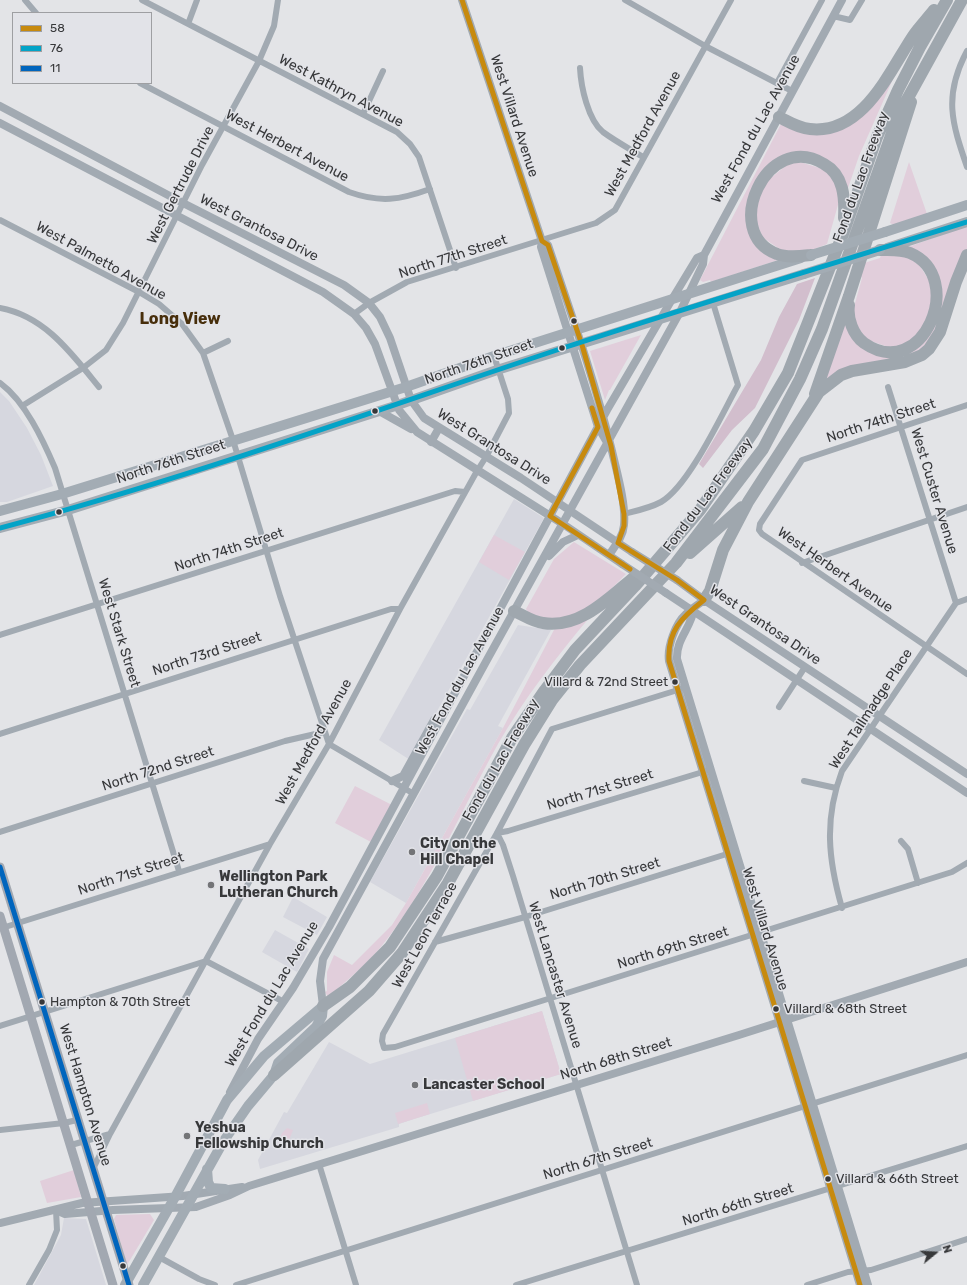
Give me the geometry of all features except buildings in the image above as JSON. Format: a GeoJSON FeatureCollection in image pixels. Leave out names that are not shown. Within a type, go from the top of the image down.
{"type":"FeatureCollection","features":[{"type":"Feature","properties":{"kind":"highway"},"geometry":{"type":"LineString","coordinates":[[778,117],[801,128],[819,129],[840,124],[864,109],[874,98],[914,35],[943,0]]}},
{"type":"Feature","properties":{"kind":"highway","name":"Fond du Lac Freeway"},"geometry":{"type":"LineString","coordinates":[[323,1006],[354,983],[390,947],[437,876],[512,738],[545,690],[575,650],[662,555],[700,510],[754,432],[788,373],[843,234],[877,137],[920,47],[947,0]]}},
{"type":"Feature","properties":{"kind":"highway","name":"Fond du Lac Freeway"},"geometry":{"type":"LineString","coordinates":[[274,1075],[369,991],[402,953],[448,883],[524,745],[552,700],[580,665],[676,563],[763,449],[800,379],[822,329],[841,279],[870,190],[898,116],[962,0]]}},
{"type":"Feature","properties":{"kind":"highway"},"geometry":{"type":"LineString","coordinates":[[807,410],[822,376],[920,76]]}},
{"type":"Feature","properties":{"kind":"highway"},"geometry":{"type":"LineString","coordinates":[[811,255],[779,255],[760,242],[752,226],[752,207],[756,193],[769,171],[782,161],[802,156],[813,158],[828,166],[836,173],[844,193],[843,234]]}},
{"type":"Feature","properties":{"kind":"highway"},"geometry":{"type":"LineString","coordinates":[[849,296],[848,313],[851,325],[862,341],[871,348],[882,351],[899,351],[915,345],[924,336],[932,321],[936,298],[937,287],[932,274],[921,260],[909,252],[880,250]]}},
{"type":"Feature","properties":{"kind":"highway"},"geometry":{"type":"LineString","coordinates":[[704,600],[710,591],[723,550],[748,502],[819,392],[841,375],[863,368],[905,362],[922,355],[929,349],[940,332],[956,282],[967,255]]}},
{"type":"Feature","properties":{"kind":"highway"},"geometry":{"type":"LineString","coordinates":[[676,563],[707,539],[748,502]]}},
{"type":"Feature","properties":{"kind":"highway"},"geometry":{"type":"LineString","coordinates":[[514,611],[544,623],[560,623],[578,618],[603,603],[662,555]]}},
{"type":"Feature","properties":{"kind":"main road","name":"North 76th Street"},"geometry":{"type":"LineString","coordinates":[[0,511],[62,494],[406,386],[494,356],[967,205]]}},
{"type":"Feature","properties":{"kind":"main road","name":"North 76th Street"},"geometry":{"type":"LineString","coordinates":[[0,528],[68,510],[398,405],[497,370],[967,222]]}},
{"type":"Feature","properties":{"kind":"main road","name":"West Hampton Avenue"},"geometry":{"type":"LineString","coordinates":[[0,867],[106,1210],[127,1284]]}},
{"type":"Feature","properties":{"kind":"main road","name":"West Hampton Avenue"},"geometry":{"type":"LineString","coordinates":[[0,916],[2,928],[92,1211],[113,1285]]}},
{"type":"Feature","properties":{"kind":"main road"},"geometry":{"type":"LineString","coordinates":[[143,1285],[192,1195],[236,1123],[274,1075],[275,1068],[282,1057],[316,1027],[322,1016],[323,1006]]}},
{"type":"Feature","properties":{"kind":"main road","name":"West Fond du Lac Avenue"},"geometry":{"type":"LineString","coordinates":[[127,1284],[226,1100],[264,1056],[323,1006]]}},
{"type":"Feature","properties":{"kind":"main road"},"geometry":{"type":"LineString","coordinates":[[207,1169],[208,1182],[211,1188],[225,1189]]}},
{"type":"Feature","properties":{"kind":"street"},"geometry":{"type":"LineString","coordinates":[[25,0],[35,12]]}},
{"type":"Feature","properties":{"kind":"street","name":"West Kathryn Avenue"},"geometry":{"type":"LineString","coordinates":[[142,0],[397,132],[410,144],[419,158],[456,268]]}},
{"type":"Feature","properties":{"kind":"street"},"geometry":{"type":"LineString","coordinates":[[188,24],[197,0]]}},
{"type":"Feature","properties":{"kind":"street","name":"West Gertrude Drive"},"geometry":{"type":"LineString","coordinates":[[22,406],[83,368],[106,350],[123,323],[202,165],[259,61],[274,26],[278,0]]}},
{"type":"Feature","properties":{"kind":"street","name":"West Villard Avenue"},"geometry":{"type":"LineString","coordinates":[[462,0],[542,241],[548,245],[572,331],[603,418],[624,514],[624,526],[618,543],[609,555]]}},
{"type":"Feature","properties":{"kind":"street","name":"West Medford Avenue"},"geometry":{"type":"LineString","coordinates":[[542,241],[596,223],[615,210],[643,157],[707,47],[731,0]]}},
{"type":"Feature","properties":{"kind":"street","name":"West Fond du Lac Avenue"},"geometry":{"type":"LineString","coordinates":[[777,83],[822,0]]}},
{"type":"Feature","properties":{"kind":"street","name":"West Fond du Lac Avenue"},"geometry":{"type":"LineString","coordinates":[[323,1006],[320,981],[323,959],[536,570],[609,445],[680,312],[703,264],[704,255],[842,0]]}},
{"type":"Feature","properties":{"kind":"street"},"geometry":{"type":"LineString","coordinates":[[833,16],[850,20],[862,0]]}},
{"type":"Feature","properties":{"kind":"street"},"geometry":{"type":"LineString","coordinates":[[628,1],[707,47],[792,91]]}},
{"type":"Feature","properties":{"kind":"street"},"geometry":{"type":"LineString","coordinates":[[967,51],[959,67],[951,98],[954,129],[967,168]]}},
{"type":"Feature","properties":{"kind":"street"},"geometry":{"type":"LineString","coordinates":[[580,68],[581,85],[589,110],[602,131],[643,157]]}},
{"type":"Feature","properties":{"kind":"street"},"geometry":{"type":"LineString","coordinates":[[363,114],[383,71]]}},
{"type":"Feature","properties":{"kind":"street","name":"West Herbert Avenue"},"geometry":{"type":"LineString","coordinates":[[142,84],[349,192],[368,199],[387,200],[410,196],[430,189]]}},
{"type":"Feature","properties":{"kind":"street","name":"West Grantosa Drive"},"geometry":{"type":"LineString","coordinates":[[0,106],[183,203],[344,285],[369,303],[380,317],[390,338],[411,400],[424,418],[677,580],[704,600],[967,774]]}},
{"type":"Feature","properties":{"kind":"street","name":"West Grantosa Drive"},"geometry":{"type":"LineString","coordinates":[[0,123],[323,292],[354,314],[366,328],[375,344],[403,417],[417,432],[563,524],[666,593],[694,609],[967,792]]}},
{"type":"Feature","properties":{"kind":"street"},"geometry":{"type":"LineString","coordinates":[[66,158],[72,145]]}},
{"type":"Feature","properties":{"kind":"street","name":"West Palmetto Avenue"},"geometry":{"type":"LineString","coordinates":[[0,220],[139,292],[159,304],[182,324],[203,353],[234,440],[294,638],[329,744]]}},
{"type":"Feature","properties":{"kind":"street","name":"North 77th Street"},"geometry":{"type":"LineString","coordinates":[[354,314],[369,303],[407,282],[542,241]]}},
{"type":"Feature","properties":{"kind":"street","name":"West Fond du Lac Avenue"},"geometry":{"type":"LineString","coordinates":[[226,1100],[255,1044],[270,1020],[284,1002],[319,945],[405,789],[442,715],[603,418],[671,300],[698,258],[704,255]]}},
{"type":"Feature","properties":{"kind":"street"},"geometry":{"type":"LineString","coordinates":[[624,514],[654,505],[668,497],[700,455],[738,384],[714,302]]}},
{"type":"Feature","properties":{"kind":"street"},"geometry":{"type":"LineString","coordinates":[[0,308],[15,311],[38,323],[67,347],[99,387]]}},
{"type":"Feature","properties":{"kind":"street"},"geometry":{"type":"LineString","coordinates":[[203,353],[228,341]]}},
{"type":"Feature","properties":{"kind":"street","name":"West Villard Avenue"},"geometry":{"type":"LineString","coordinates":[[577,345],[598,427],[609,445]]}},
{"type":"Feature","properties":{"kind":"street","name":"West Medford Avenue"},"geometry":{"type":"LineString","coordinates":[[93,1169],[110,1134],[270,844],[329,744],[400,609],[486,457],[509,413],[508,399],[497,370],[494,356]]}},
{"type":"Feature","properties":{"kind":"street"},"geometry":{"type":"LineString","coordinates":[[0,383],[12,392],[22,406]]}},
{"type":"Feature","properties":{"kind":"street","name":"West Custer Avenue"},"geometry":{"type":"LineString","coordinates":[[888,387],[956,603]]}},
{"type":"Feature","properties":{"kind":"street","name":"North 74th Street"},"geometry":{"type":"LineString","coordinates":[[802,460],[967,405]]}},
{"type":"Feature","properties":{"kind":"street","name":"West Stark Street"},"geometry":{"type":"LineString","coordinates":[[22,406],[47,450],[68,510],[180,871]]}},
{"type":"Feature","properties":{"kind":"street"},"geometry":{"type":"LineString","coordinates":[[379,411],[417,432]]}},
{"type":"Feature","properties":{"kind":"street"},"geometry":{"type":"LineString","coordinates":[[431,442],[439,428]]}},
{"type":"Feature","properties":{"kind":"street","name":"West Herbert Avenue"},"geometry":{"type":"LineString","coordinates":[[802,460],[760,524],[759,530],[762,534],[802,563],[967,674]]}},
{"type":"Feature","properties":{"kind":"street","name":"North 74th Street"},"geometry":{"type":"LineString","coordinates":[[0,635],[455,491],[465,492]]}},
{"type":"Feature","properties":{"kind":"street"},"geometry":{"type":"LineString","coordinates":[[802,563],[967,507]]}},
{"type":"Feature","properties":{"kind":"street"},"geometry":{"type":"LineString","coordinates":[[536,570],[563,542],[578,535]]}},
{"type":"Feature","properties":{"kind":"street"},"geometry":{"type":"LineString","coordinates":[[956,603],[967,599]]}},
{"type":"Feature","properties":{"kind":"street","name":"West Villard Avenue"},"geometry":{"type":"LineString","coordinates":[[704,600],[686,614],[673,635],[669,651],[669,661],[682,689],[860,1271],[868,1285]]}},
{"type":"Feature","properties":{"kind":"street","name":"West Tallmadge Place"},"geometry":{"type":"LineString","coordinates":[[842,908],[834,881],[829,848],[830,820],[836,788],[842,771],[956,603]]}},
{"type":"Feature","properties":{"kind":"street","name":"North 73rd Street"},"geometry":{"type":"LineString","coordinates":[[0,734],[294,638],[391,609],[400,609]]}},
{"type":"Feature","properties":{"kind":"street"},"geometry":{"type":"LineString","coordinates":[[498,612],[514,611]]}},
{"type":"Feature","properties":{"kind":"street"},"geometry":{"type":"LineString","coordinates":[[779,707],[805,667]]}},
{"type":"Feature","properties":{"kind":"street","name":"West Leon Terrace"},"geometry":{"type":"LineString","coordinates":[[384,1048],[382,1041],[383,1034],[496,833],[552,729],[682,689]]}},
{"type":"Feature","properties":{"kind":"street"},"geometry":{"type":"LineString","coordinates":[[392,781],[402,777],[434,720],[442,715]]}},
{"type":"Feature","properties":{"kind":"street","name":"North 72nd Street"},"geometry":{"type":"LineString","coordinates":[[0,832],[285,741],[324,732]]}},
{"type":"Feature","properties":{"kind":"street"},"geometry":{"type":"LineString","coordinates":[[329,744],[414,794]]}},
{"type":"Feature","properties":{"kind":"street","name":"North 71st Street"},"geometry":{"type":"LineString","coordinates":[[496,833],[508,831],[707,770]]}},
{"type":"Feature","properties":{"kind":"street"},"geometry":{"type":"LineString","coordinates":[[804,781],[836,788]]}},
{"type":"Feature","properties":{"kind":"street","name":"West Lancaster Avenue"},"geometry":{"type":"LineString","coordinates":[[496,833],[503,845],[638,1285]]}},
{"type":"Feature","properties":{"kind":"street"},"geometry":{"type":"LineString","coordinates":[[901,841],[908,849],[918,884]]}},
{"type":"Feature","properties":{"kind":"street","name":"North 71st Street"},"geometry":{"type":"LineString","coordinates":[[2,928],[270,844]]}},
{"type":"Feature","properties":{"kind":"street","name":"North 70th Street"},"geometry":{"type":"LineString","coordinates":[[435,942],[525,917],[732,853]]}},
{"type":"Feature","properties":{"kind":"street","name":"North 69th Street"},"geometry":{"type":"LineString","coordinates":[[384,1048],[395,1047],[918,884],[952,872],[967,863]]}},
{"type":"Feature","properties":{"kind":"street"},"geometry":{"type":"LineString","coordinates":[[0,1026],[30,1015],[44,1012],[206,961],[284,1002]]}},
{"type":"Feature","properties":{"kind":"street","name":"North 68th Street"},"geometry":{"type":"LineString","coordinates":[[56,1210],[65,1214],[106,1210],[201,1206],[249,1186],[967,962]]}},
{"type":"Feature","properties":{"kind":"street","name":"North 67th Street"},"geometry":{"type":"LineString","coordinates":[[236,1285],[967,1055]]}},
{"type":"Feature","properties":{"kind":"street"},"geometry":{"type":"LineString","coordinates":[[0,1130],[64,1123],[77,1120]]}},
{"type":"Feature","properties":{"kind":"street"},"geometry":{"type":"LineString","coordinates":[[71,1145],[84,1140],[110,1134]]}},
{"type":"Feature","properties":{"kind":"street","name":"North 66th Street"},"geometry":{"type":"LineString","coordinates":[[516,1285],[835,1188],[967,1146]]}},
{"type":"Feature","properties":{"kind":"street"},"geometry":{"type":"LineString","coordinates":[[319,1164],[356,1285]]}},
{"type":"Feature","properties":{"kind":"street","name":"North 68th Street"},"geometry":{"type":"LineString","coordinates":[[0,1222],[56,1210],[65,1206],[89,1202],[175,1197],[249,1186]]}},
{"type":"Feature","properties":{"kind":"street"},"geometry":{"type":"LineString","coordinates":[[29,1285],[49,1250],[57,1230],[56,1210]]}},
{"type":"Feature","properties":{"kind":"street"},"geometry":{"type":"LineString","coordinates":[[807,1285],[967,1239]]}},
{"type":"Feature","properties":{"kind":"street"},"geometry":{"type":"LineString","coordinates":[[159,1257],[199,1279],[215,1285]]}},
{"type":"Feature","properties":{"kind":"street","name":"West Villard Avenue"},"geometry":{"type":"LineString","coordinates":[[860,1271],[860,1285]]}},
{"type":"Feature","properties":{"kind":"shaded area"},"geometry":{"type":"Polygon","coordinates":[[[893,79],[859,156],[847,191],[811,154],[769,168],[750,222],[781,259],[711,282],[710,280],[703,282],[700,280],[781,124],[834,128],[893,79]]]}},
{"type":"Feature","properties":{"kind":"shaded area"},"geometry":{"type":"Polygon","coordinates":[[[793,160],[830,171],[841,194],[827,244],[807,252],[784,252],[762,237],[756,220],[758,199],[767,181],[793,160]]]}},
{"type":"Feature","properties":{"kind":"shaded area"},"geometry":{"type":"Polygon","coordinates":[[[909,162],[927,214],[894,225],[890,223],[909,162]]]}},
{"type":"Feature","properties":{"kind":"shaded area"},"geometry":{"type":"Polygon","coordinates":[[[967,226],[967,252],[939,326],[922,350],[822,384],[844,313],[862,344],[911,350],[940,298],[908,247],[967,226]]]}},
{"type":"Feature","properties":{"kind":"shaded area"},"geometry":{"type":"Polygon","coordinates":[[[904,254],[930,273],[933,304],[920,336],[894,349],[865,339],[853,320],[854,307],[862,278],[860,275],[864,263],[880,258],[881,255],[904,254]]]}},
{"type":"Feature","properties":{"kind":"shaded area"},"geometry":{"type":"Polygon","coordinates":[[[815,278],[799,320],[755,408],[732,430],[703,468],[699,464],[761,360],[779,317],[797,284],[815,278]]]}},
{"type":"Feature","properties":{"kind":"shaded area"},"geometry":{"type":"Polygon","coordinates":[[[641,335],[609,390],[605,400],[590,351],[641,335]]]}},
{"type":"Feature","properties":{"kind":"shaded area"},"geometry":{"type":"Polygon","coordinates":[[[0,392],[9,401],[27,428],[41,455],[53,486],[7,502],[0,502],[0,392]]]}},
{"type":"Feature","properties":{"kind":"shaded area"},"geometry":{"type":"Polygon","coordinates":[[[514,499],[544,518],[410,760],[379,740],[514,499]]]}},
{"type":"Feature","properties":{"kind":"shaded area"},"geometry":{"type":"Polygon","coordinates":[[[494,535],[525,552],[509,580],[479,562],[494,535]]]}},
{"type":"Feature","properties":{"kind":"shaded area"},"geometry":{"type":"Polygon","coordinates":[[[574,542],[626,574],[603,597],[576,615],[552,620],[542,619],[530,615],[526,609],[554,559],[574,542]]]}},
{"type":"Feature","properties":{"kind":"shaded area"},"geometry":{"type":"Polygon","coordinates":[[[590,617],[541,679],[508,727],[484,770],[444,849],[398,925],[368,961],[328,997],[325,992],[327,991],[327,972],[334,955],[352,965],[392,925],[406,903],[503,728],[556,626],[590,617]]]}},
{"type":"Feature","properties":{"kind":"shaded area"},"geometry":{"type":"Polygon","coordinates":[[[518,625],[551,630],[498,726],[503,728],[406,903],[370,882],[467,709],[470,710],[518,625]]]}},
{"type":"Feature","properties":{"kind":"shaded area"},"geometry":{"type":"Polygon","coordinates":[[[355,786],[392,805],[371,842],[335,823],[355,786]]]}},
{"type":"Feature","properties":{"kind":"shaded area"},"geometry":{"type":"Polygon","coordinates":[[[293,897],[327,917],[317,935],[283,917],[293,897]]]}},
{"type":"Feature","properties":{"kind":"shaded area"},"geometry":{"type":"Polygon","coordinates":[[[275,930],[309,949],[297,972],[262,952],[275,930]]]}},
{"type":"Feature","properties":{"kind":"shaded area","name":"Lancaster School"},"geometry":{"type":"Polygon","coordinates":[[[542,1011],[561,1074],[414,1119],[399,1124],[399,1127],[260,1169],[258,1160],[284,1112],[287,1113],[329,1042],[370,1064],[542,1011]]]}},
{"type":"Feature","properties":{"kind":"shaded area"},"geometry":{"type":"Polygon","coordinates":[[[542,1011],[561,1074],[473,1101],[455,1038],[542,1011]]]}},
{"type":"Feature","properties":{"kind":"shaded area"},"geometry":{"type":"Polygon","coordinates":[[[427,1103],[430,1114],[398,1124],[395,1113],[427,1103]]]}},
{"type":"Feature","properties":{"kind":"shaded area"},"geometry":{"type":"Polygon","coordinates":[[[287,1128],[293,1130],[286,1148],[277,1146],[282,1133],[287,1128]]]}},
{"type":"Feature","properties":{"kind":"shaded area"},"geometry":{"type":"Polygon","coordinates":[[[74,1170],[81,1197],[47,1203],[40,1181],[74,1170]]]}},
{"type":"Feature","properties":{"kind":"shaded area"},"geometry":{"type":"Polygon","coordinates":[[[150,1214],[154,1220],[127,1265],[114,1219],[116,1215],[150,1214]]]}},
{"type":"Feature","properties":{"kind":"shaded area"},"geometry":{"type":"Polygon","coordinates":[[[64,1218],[86,1219],[106,1285],[34,1285],[61,1235],[64,1218]]]}},
{"type":"Feature","properties":{"kind":"transit line","name":"58"},"geometry":{"type":"LineString","coordinates":[[462,0],[542,241],[548,245],[582,345],[611,446],[624,514],[624,526],[618,543],[677,580],[704,600],[689,612],[673,633],[669,650],[669,661],[860,1285]]}},
{"type":"Feature","properties":{"kind":"transit line","name":"76"},"geometry":{"type":"LineString","coordinates":[[0,528],[142,488],[613,332],[967,222]]}},
{"type":"Feature","properties":{"kind":"transit line","name":"58"},"geometry":{"type":"LineString","coordinates":[[592,408],[598,427],[550,516],[630,569]]}},
{"type":"Feature","properties":{"kind":"transit line","name":"11"},"geometry":{"type":"LineString","coordinates":[[0,867],[129,1285]]}},
{"type":"Feature","properties":{"kind":"place","name":"Villard & 72nd Street"},"geometry":{"type":"Point","coordinates":[675,682]}},
{"type":"Feature","properties":{"kind":"place","name":"City on the Hill Chapel"},"geometry":{"type":"Point","coordinates":[412,852]}},
{"type":"Feature","properties":{"kind":"place","name":"Wellington Park Lutheran Church"},"geometry":{"type":"Point","coordinates":[211,885]}},
{"type":"Feature","properties":{"kind":"place","name":"Hampton & 70th Street"},"geometry":{"type":"Point","coordinates":[42,1002]}},
{"type":"Feature","properties":{"kind":"place","name":"Villard & 68th Street"},"geometry":{"type":"Point","coordinates":[776,1009]}},
{"type":"Feature","properties":{"kind":"place","name":"Lancaster School"},"geometry":{"type":"Point","coordinates":[415,1085]}},
{"type":"Feature","properties":{"kind":"place","name":"Yeshua Fellowship Church"},"geometry":{"type":"Point","coordinates":[187,1136]}},
{"type":"Feature","properties":{"kind":"place","name":"Villard & 66th Street"},"geometry":{"type":"Point","coordinates":[828,1179]}},
{"type":"Feature","properties":{"kind":"district","name":"Long View"},"geometry":{"type":"Point","coordinates":[180,319]}}]}
